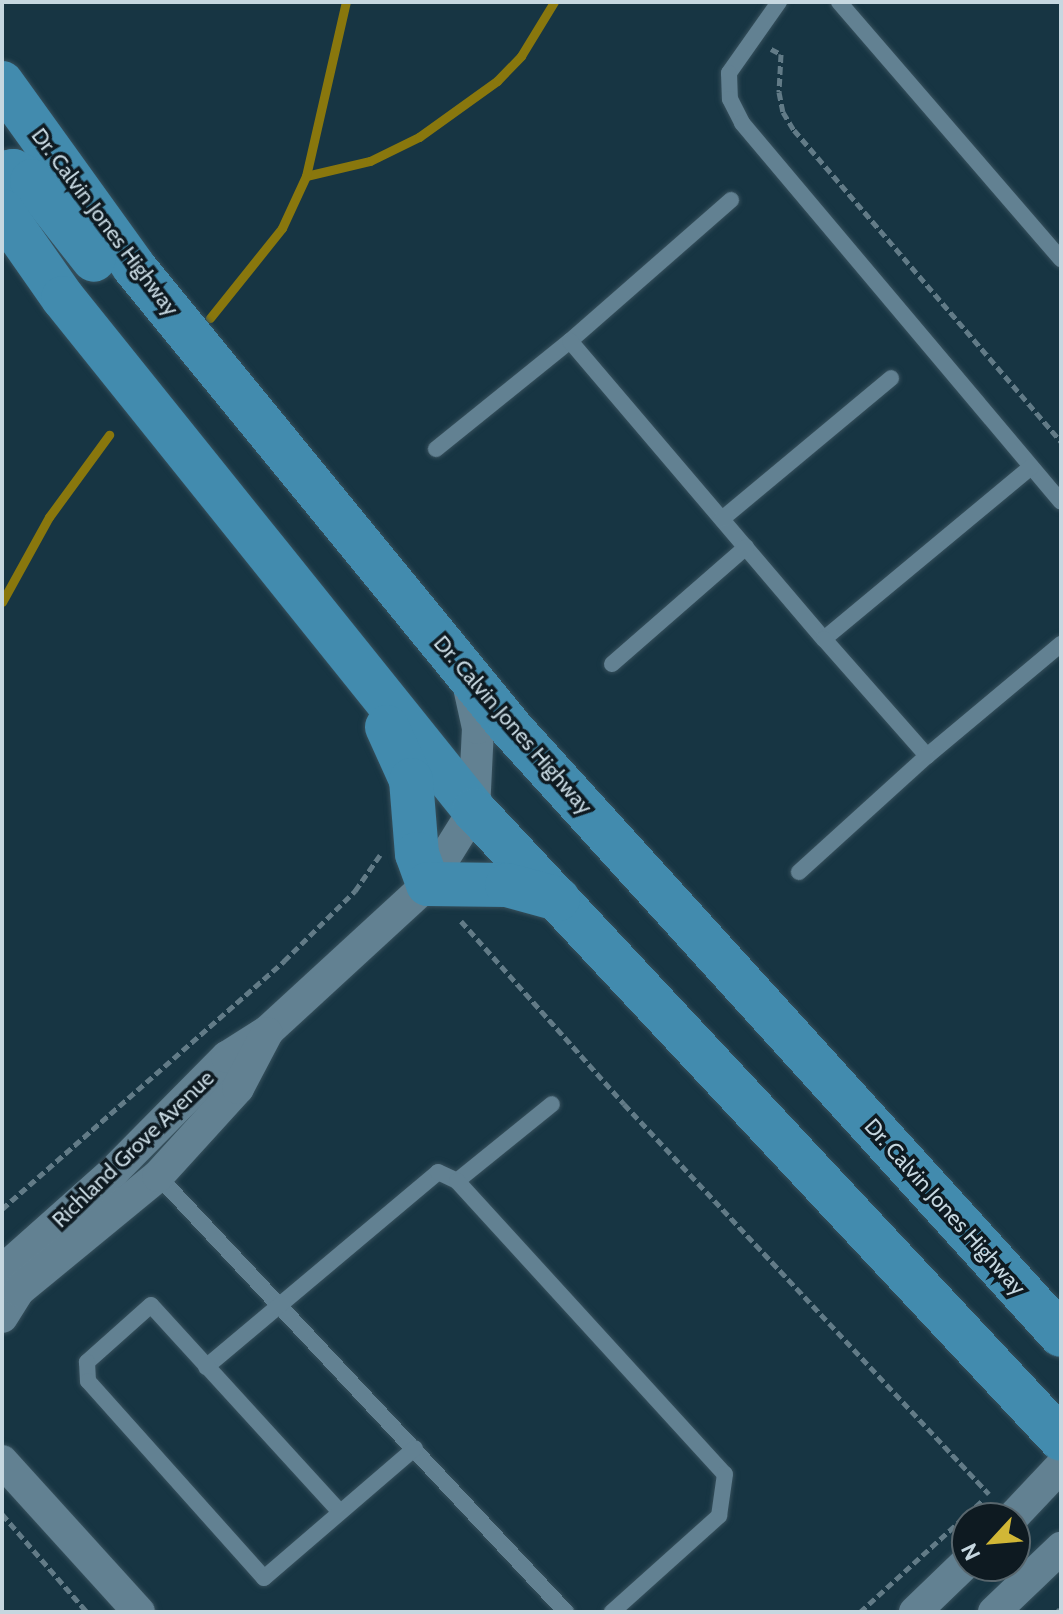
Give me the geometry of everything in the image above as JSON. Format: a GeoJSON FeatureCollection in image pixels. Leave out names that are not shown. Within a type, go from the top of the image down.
{"type":"FeatureCollection","features":[{"type":"Feature","properties":{"kind":"highway","name":"Dr. Calvin Jones Highway"},"geometry":{"type":"LineString","coordinates":[[2,83],[134,267],[465,671],[1061,1335]]}},
{"type":"Feature","properties":{"kind":"highway"},"geometry":{"type":"LineString","coordinates":[[2,173],[13,171],[32,181],[155,337],[333,510]]}},
{"type":"Feature","properties":{"kind":"highway"},"geometry":{"type":"LineString","coordinates":[[2,211],[63,298],[474,810],[1061,1439]]}},
{"type":"Feature","properties":{"kind":"highway"},"geometry":{"type":"LineString","coordinates":[[355,661],[411,780],[417,854],[439,896],[507,885],[558,899]]}},
{"type":"Feature","properties":{"kind":"street","name":"Richland Grove Avenue"},"geometry":{"type":"LineString","coordinates":[[2,1271],[113,1172],[227,1057],[268,1031],[439,896],[474,810],[478,728],[465,671]]}},
{"type":"Feature","properties":{"kind":"street","name":"Richland Grove Avenue"},"geometry":{"type":"LineString","coordinates":[[2,1317],[18,1291],[158,1176],[238,1088],[268,1031]]}},
{"type":"Feature","properties":{"kind":"street"},"geometry":{"type":"LineString","coordinates":[[2,1435],[10,1468],[139,1612]]}},
{"type":"Feature","properties":{"kind":"street"},"geometry":{"type":"LineString","coordinates":[[1027,1502],[1061,1466]]}},
{"type":"Feature","properties":{"kind":"street"},"geometry":{"type":"LineString","coordinates":[[994,1612],[1061,1548]]}},
{"type":"Feature","properties":{"kind":"street"},"geometry":{"type":"LineString","coordinates":[[915,1612],[951,1577]]}},
{"type":"Feature","properties":{"kind":"lane"},"geometry":{"type":"LineString","coordinates":[[779,2],[729,73],[730,99],[742,123],[1061,502]]}},
{"type":"Feature","properties":{"kind":"lane"},"geometry":{"type":"LineString","coordinates":[[839,2],[1061,259]]}},
{"type":"Feature","properties":{"kind":"lane"},"geometry":{"type":"LineString","coordinates":[[436,449],[570,341],[731,200]]}},
{"type":"Feature","properties":{"kind":"lane"},"geometry":{"type":"LineString","coordinates":[[570,341],[927,756]]}},
{"type":"Feature","properties":{"kind":"lane"},"geometry":{"type":"LineString","coordinates":[[722,519],[891,378]]}},
{"type":"Feature","properties":{"kind":"lane"},"geometry":{"type":"LineString","coordinates":[[824,639],[1031,467]]}},
{"type":"Feature","properties":{"kind":"lane"},"geometry":{"type":"LineString","coordinates":[[612,664],[746,547]]}},
{"type":"Feature","properties":{"kind":"lane"},"geometry":{"type":"LineString","coordinates":[[799,872],[927,756],[1061,644]]}},
{"type":"Feature","properties":{"kind":"lane"},"geometry":{"type":"LineString","coordinates":[[457,1181],[552,1104]]}},
{"type":"Feature","properties":{"kind":"lane"},"geometry":{"type":"LineString","coordinates":[[206,1367],[280,1301],[438,1172],[457,1181],[725,1474],[719,1516],[612,1612]]}},
{"type":"Feature","properties":{"kind":"lane"},"geometry":{"type":"LineString","coordinates":[[158,1176],[280,1301],[566,1612]]}},
{"type":"Feature","properties":{"kind":"lane"},"geometry":{"type":"LineString","coordinates":[[340,1512],[151,1305],[87,1362],[88,1381],[264,1578],[415,1448]]}},
{"type":"Feature","properties":{"kind":"path"},"geometry":{"type":"LineString","coordinates":[[767,47],[781,54],[779,92],[783,112],[794,130],[1061,441]]}},
{"type":"Feature","properties":{"kind":"path"},"geometry":{"type":"LineString","coordinates":[[2,1209],[284,961],[355,891],[385,846]]}},
{"type":"Feature","properties":{"kind":"path"},"geometry":{"type":"LineString","coordinates":[[439,896],[624,1104],[989,1494]]}},
{"type":"Feature","properties":{"kind":"path"},"geometry":{"type":"LineString","coordinates":[[860,1612],[982,1501]]}},
{"type":"Feature","properties":{"kind":"path"},"geometry":{"type":"LineString","coordinates":[[2,1514],[87,1612]]}},
{"type":"Feature","properties":{"kind":"waterway"},"geometry":{"type":"LineString","coordinates":[[210,318],[282,228],[306,176],[346,2]]}},
{"type":"Feature","properties":{"kind":"waterway"},"geometry":{"type":"LineString","coordinates":[[306,176],[370,161],[419,137],[497,81],[521,56],[554,2]]}},
{"type":"Feature","properties":{"kind":"waterway"},"geometry":{"type":"LineString","coordinates":[[2,602],[49,517],[109,435]]}}]}
